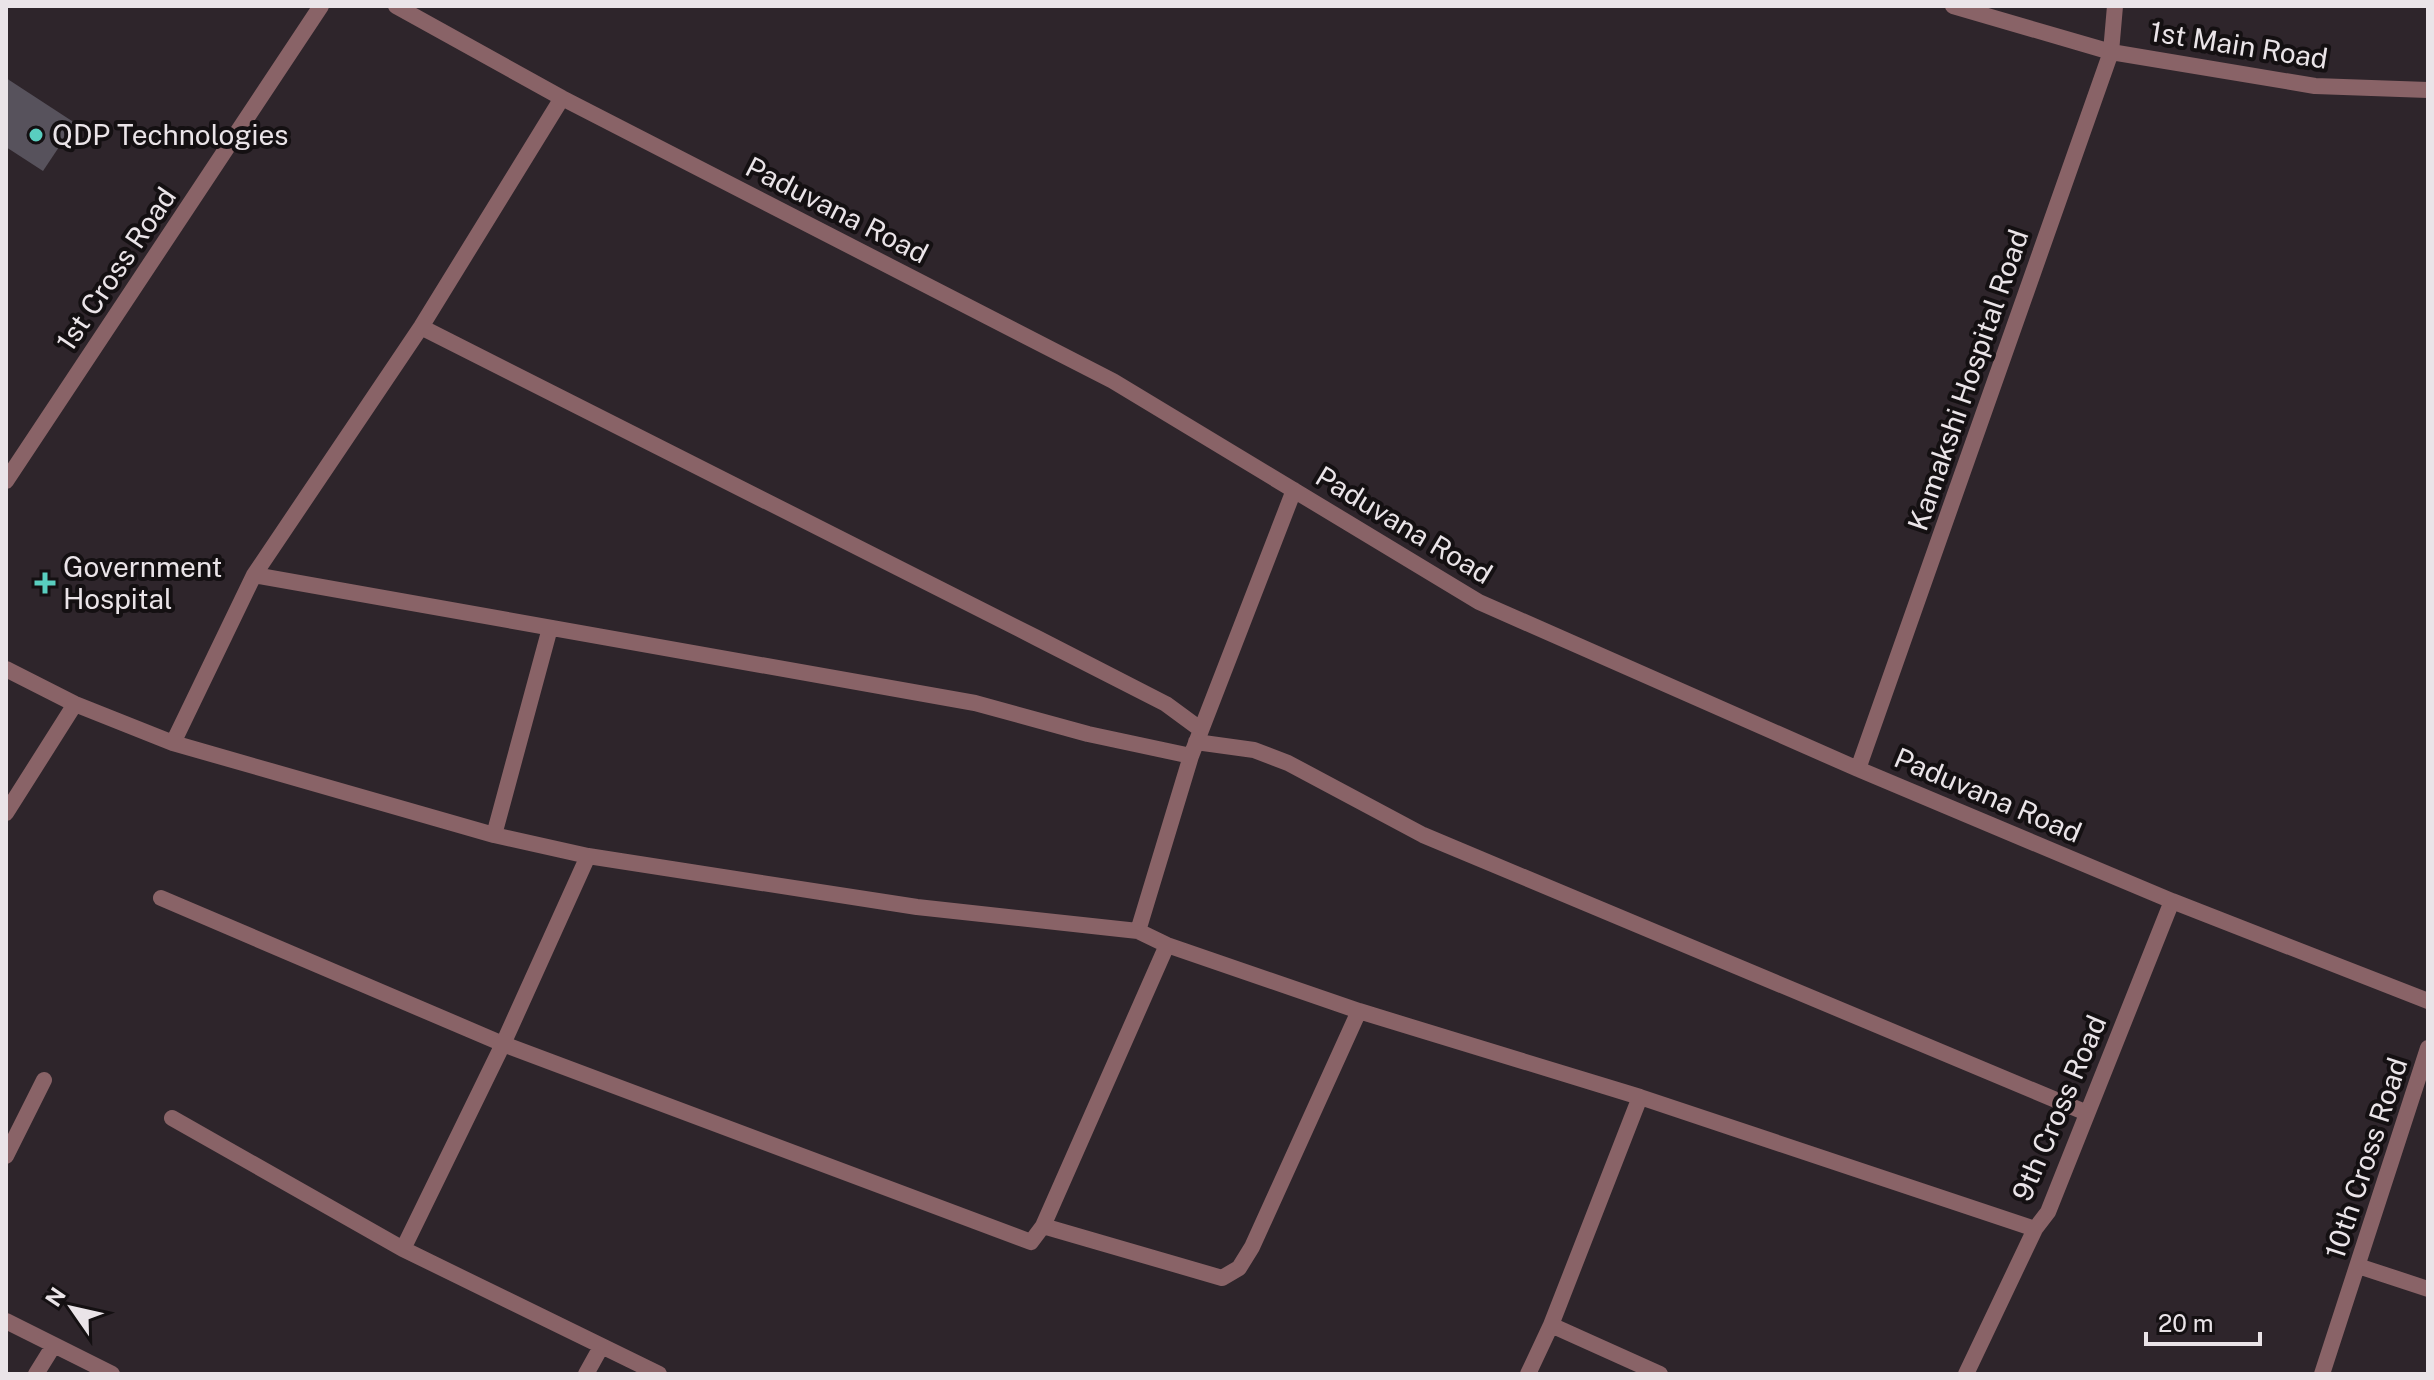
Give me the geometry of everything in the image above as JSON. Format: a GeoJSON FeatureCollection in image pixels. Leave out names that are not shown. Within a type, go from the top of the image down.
{"type":"FeatureCollection","features":[{"type":"Feature","properties":{"kind":"street","name":"1st Cross Road"},"geometry":{"type":"LineString","coordinates":[[6,481],[321,6]]}},
{"type":"Feature","properties":{"kind":"street","name":"Paduvana Road"},"geometry":{"type":"LineString","coordinates":[[396,6],[562,98],[1113,381],[1479,602],[1858,769],[2172,901],[2428,1001]]}},
{"type":"Feature","properties":{"kind":"street","name":"1st Main Road"},"geometry":{"type":"LineString","coordinates":[[1953,6],[2111,52],[2315,86],[2428,90]]}},
{"type":"Feature","properties":{"kind":"street","name":"Kamakshi Hospital Road"},"geometry":{"type":"LineString","coordinates":[[1858,769],[2111,52],[2115,6]]}},
{"type":"Feature","properties":{"kind":"street"},"geometry":{"type":"LineString","coordinates":[[173,743],[254,575],[421,327],[562,98]]}},
{"type":"Feature","properties":{"kind":"street"},"geometry":{"type":"LineString","coordinates":[[421,327],[1166,704],[1196,742]]}},
{"type":"Feature","properties":{"kind":"street"},"geometry":{"type":"LineString","coordinates":[[1138,931],[1196,742],[1294,490]]}},
{"type":"Feature","properties":{"kind":"street"},"geometry":{"type":"LineString","coordinates":[[254,575],[975,703],[1088,734],[1254,750],[1288,763],[1423,835],[2087,1113]]}},
{"type":"Feature","properties":{"kind":"street"},"geometry":{"type":"LineString","coordinates":[[494,835],[550,628]]}},
{"type":"Feature","properties":{"kind":"street"},"geometry":{"type":"LineString","coordinates":[[6,669],[75,704],[173,743],[494,835],[588,856],[917,907],[1138,931],[1167,945],[1359,1011],[1640,1097],[2035,1229]]}},
{"type":"Feature","properties":{"kind":"street"},"geometry":{"type":"LineString","coordinates":[[6,813],[75,704]]}},
{"type":"Feature","properties":{"kind":"street"},"geometry":{"type":"LineString","coordinates":[[403,1249],[503,1044],[588,856]]}},
{"type":"Feature","properties":{"kind":"street"},"geometry":{"type":"LineString","coordinates":[[161,898],[503,1044],[1031,1242],[1043,1226],[1167,945]]}},
{"type":"Feature","properties":{"kind":"street","name":"9th Cross Road"},"geometry":{"type":"LineString","coordinates":[[1966,1374],[2035,1229],[2048,1212],[2172,901]]}},
{"type":"Feature","properties":{"kind":"street"},"geometry":{"type":"LineString","coordinates":[[1043,1226],[1222,1278],[1239,1268],[1252,1247],[1359,1011]]}},
{"type":"Feature","properties":{"kind":"street","name":"10th Cross Road"},"geometry":{"type":"LineString","coordinates":[[2322,1374],[2428,1048]]}},
{"type":"Feature","properties":{"kind":"street"},"geometry":{"type":"LineString","coordinates":[[6,1156],[44,1080]]}},
{"type":"Feature","properties":{"kind":"street"},"geometry":{"type":"LineString","coordinates":[[1528,1374],[1551,1325],[1640,1097]]}},
{"type":"Feature","properties":{"kind":"street"},"geometry":{"type":"LineString","coordinates":[[172,1118],[403,1249],[659,1374]]}},
{"type":"Feature","properties":{"kind":"street"},"geometry":{"type":"LineString","coordinates":[[2358,1266],[2428,1289]]}},
{"type":"Feature","properties":{"kind":"street"},"geometry":{"type":"LineString","coordinates":[[6,1321],[112,1374]]}},
{"type":"Feature","properties":{"kind":"street"},"geometry":{"type":"LineString","coordinates":[[1551,1325],[1660,1374]]}},
{"type":"Feature","properties":{"kind":"street"},"geometry":{"type":"LineString","coordinates":[[36,1374],[54,1345]]}},
{"type":"Feature","properties":{"kind":"street"},"geometry":{"type":"LineString","coordinates":[[586,1374],[601,1347]]}},
{"type":"Feature","properties":{"kind":"building","name":"QDP Technologies"},"geometry":{"type":"Polygon","coordinates":[[[6,78],[75,123],[43,171],[6,147],[6,78]]]}},
{"type":"Feature","properties":{"kind":"place","name":"QDP Technologies"},"geometry":{"type":"Point","coordinates":[36,135]}},
{"type":"Feature","properties":{"kind":"place","name":"Government Hospital"},"geometry":{"type":"Point","coordinates":[45,583]}}]}
